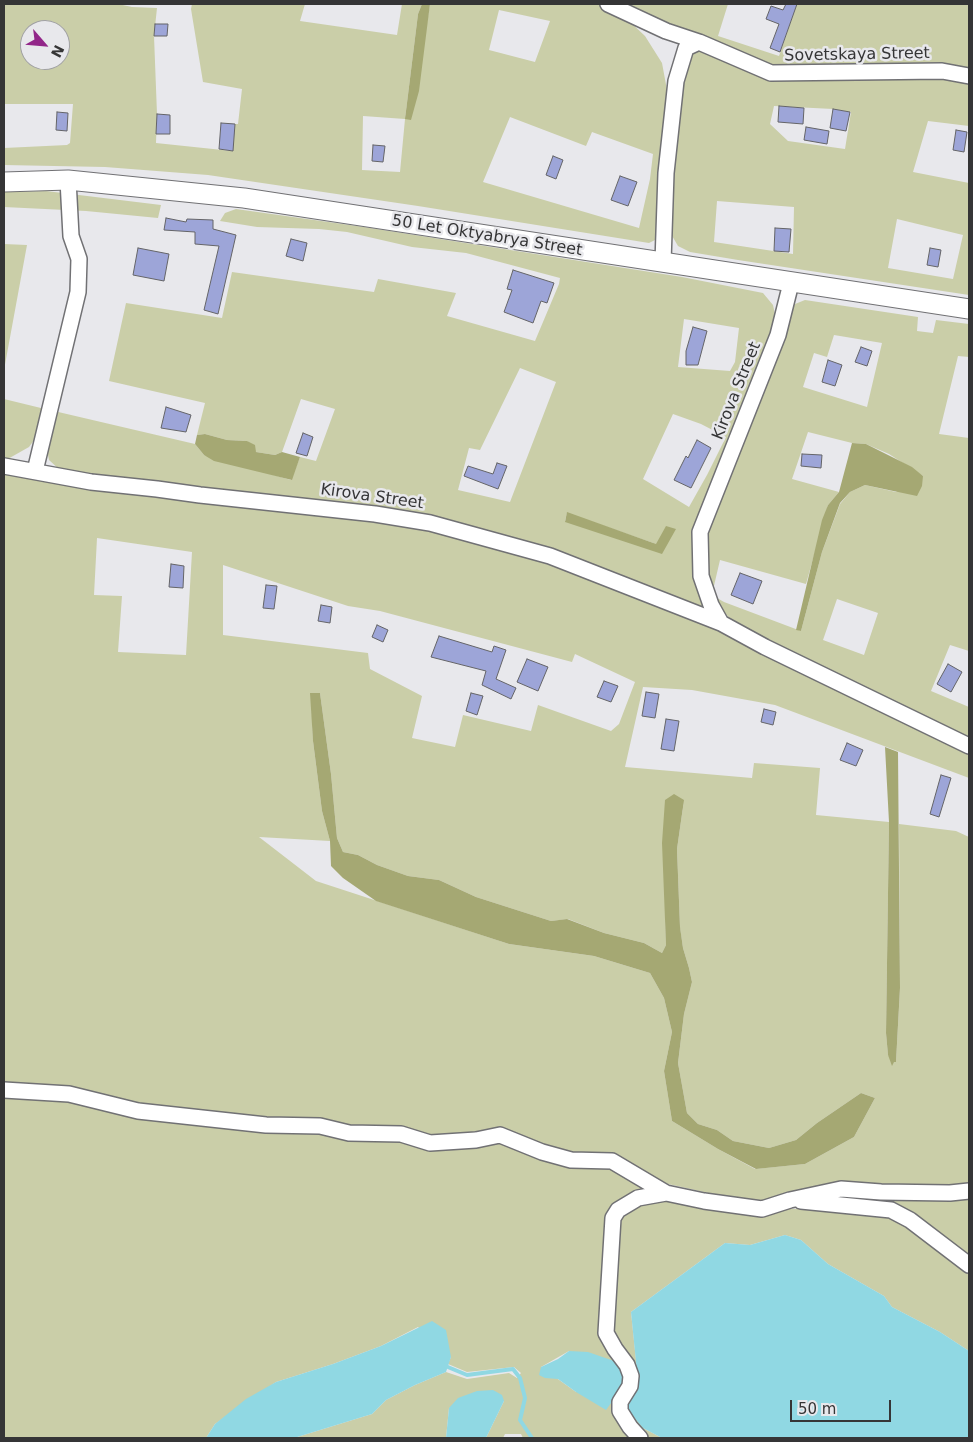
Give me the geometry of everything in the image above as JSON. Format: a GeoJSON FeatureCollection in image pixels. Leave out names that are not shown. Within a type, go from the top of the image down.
{"type":"FeatureCollection","features":[{"type":"Feature","properties":{"kind":"main road","name":"50 Let Oktyabrya Street"},"geometry":{"type":"LineString","coordinates":[[4,182],[68,180],[244,198],[969,309]]}},
{"type":"Feature","properties":{"kind":"street","name":"Sovetskaya Street"},"geometry":{"type":"LineString","coordinates":[[608,4],[666,31],[699,42],[771,73],[942,72],[969,76]]}},
{"type":"Feature","properties":{"kind":"street"},"geometry":{"type":"LineString","coordinates":[[663,262],[666,173],[676,80],[686,48],[699,42]]}},
{"type":"Feature","properties":{"kind":"street"},"geometry":{"type":"LineString","coordinates":[[34,471],[78,292],[79,259],[70,236],[68,180]]}},
{"type":"Feature","properties":{"kind":"street","name":"Kirova Street"},"geometry":{"type":"LineString","coordinates":[[721,623],[711,605],[701,576],[700,532],[778,335],[791,283]]}},
{"type":"Feature","properties":{"kind":"street","name":"Kirova Street"},"geometry":{"type":"LineString","coordinates":[[4,466],[91,482],[200,496],[375,514],[430,523],[550,556],[721,623],[791,660],[969,746]]}},
{"type":"Feature","properties":{"kind":"street"},"geometry":{"type":"LineString","coordinates":[[4,1090],[69,1094],[138,1111],[266,1125],[320,1126],[349,1133],[401,1134],[430,1143],[476,1140],[500,1135],[542,1152],[571,1160],[612,1161],[666,1193],[704,1201],[762,1209],[790,1200],[841,1189],[950,1193],[969,1191]]}},
{"type":"Feature","properties":{"kind":"street"},"geometry":{"type":"LineString","coordinates":[[640,1438],[630,1428],[620,1411],[620,1402],[630,1386],[631,1376],[627,1365],[614,1349],[606,1333],[613,1218],[618,1210],[638,1198],[666,1193]]}},
{"type":"Feature","properties":{"kind":"street"},"geometry":{"type":"LineString","coordinates":[[790,1200],[891,1210],[910,1220],[969,1265]]}},
{"type":"Feature","properties":{"kind":"green space"},"geometry":{"type":"Polygon","coordinates":[[[4,4],[118,4],[132,7],[157,8],[154,36],[157,114],[156,143],[232,151],[235,124],[238,124],[242,89],[203,82],[191,9],[192,4],[305,4],[300,21],[397,35],[402,4],[422,4],[418,14],[405,119],[425,35],[430,4],[599,4],[627,19],[645,36],[662,63],[667,90],[657,239],[649,243],[208,175],[105,167],[4,165],[4,148],[67,145],[70,143],[73,104],[4,104],[4,4]],[[499,10],[489,50],[535,62],[550,21],[499,10]],[[363,116],[362,170],[400,172],[405,119],[363,116]],[[510,117],[483,182],[639,228],[650,179],[653,154],[592,132],[586,146],[510,117]]]}},
{"type":"Feature","properties":{"kind":"green space"},"geometry":{"type":"Polygon","coordinates":[[[422,4],[430,4],[419,91],[411,120],[405,119],[418,14],[422,4]]]}},
{"type":"Feature","properties":{"kind":"green space"},"geometry":{"type":"Polygon","coordinates":[[[621,4],[728,4],[718,36],[779,56],[797,4],[969,4],[969,73],[771,70],[621,4]]]}},
{"type":"Feature","properties":{"kind":"green space"},"geometry":{"type":"Polygon","coordinates":[[[699,46],[771,76],[969,78],[969,126],[928,121],[913,172],[969,183],[969,295],[690,252],[678,246],[671,234],[667,211],[685,59],[699,46]],[[774,106],[770,124],[788,141],[845,149],[851,112],[833,109],[774,106]],[[717,201],[714,242],[793,254],[794,207],[717,201]],[[897,219],[888,268],[953,279],[963,235],[897,219]]]}},
{"type":"Feature","properties":{"kind":"green space"},"geometry":{"type":"Polygon","coordinates":[[[46,191],[161,205],[158,218],[86,211],[4,207],[4,192],[46,191]]]}},
{"type":"Feature","properties":{"kind":"green space"},"geometry":{"type":"Polygon","coordinates":[[[236,209],[364,227],[682,277],[763,293],[773,305],[776,319],[749,399],[695,532],[692,558],[696,583],[706,608],[706,614],[529,545],[61,471],[49,460],[47,450],[54,411],[195,444],[204,455],[291,480],[300,457],[316,461],[335,409],[301,399],[282,452],[275,455],[256,452],[247,441],[227,440],[205,434],[197,435],[205,403],[109,381],[126,303],[222,318],[232,272],[374,292],[378,279],[456,293],[447,316],[535,341],[559,284],[560,278],[466,253],[412,247],[347,232],[257,227],[220,221],[225,213],[236,209]],[[684,319],[678,367],[730,371],[735,362],[739,328],[684,319]],[[520,368],[480,450],[469,448],[458,490],[510,502],[556,382],[520,368]],[[673,414],[643,479],[689,507],[726,437],[701,424],[673,414]],[[567,513],[565,521],[656,544],[567,513]]]}},
{"type":"Feature","properties":{"kind":"green space"},"geometry":{"type":"Polygon","coordinates":[[[4,244],[27,245],[4,370],[4,244]]]}},
{"type":"Feature","properties":{"kind":"green space"},"geometry":{"type":"Polygon","coordinates":[[[805,300],[918,317],[917,331],[933,333],[936,320],[969,324],[969,357],[958,356],[939,434],[969,438],[969,651],[950,645],[931,691],[969,707],[969,741],[743,630],[720,609],[705,585],[704,531],[788,317],[795,304],[805,300]],[[834,335],[827,357],[814,353],[803,387],[867,407],[882,343],[834,335]],[[808,432],[792,479],[839,492],[828,505],[806,584],[720,560],[713,590],[717,598],[724,602],[801,631],[822,552],[840,504],[850,492],[865,485],[896,492],[923,476],[889,454],[866,444],[852,443],[808,432]],[[837,599],[823,640],[864,655],[878,613],[837,599]]]}},
{"type":"Feature","properties":{"kind":"green space"},"geometry":{"type":"Polygon","coordinates":[[[4,399],[45,409],[40,432],[29,447],[6,460],[4,460],[4,399]]]}},
{"type":"Feature","properties":{"kind":"green space"},"geometry":{"type":"Polygon","coordinates":[[[205,434],[227,440],[247,441],[255,445],[256,452],[275,455],[282,452],[300,457],[292,480],[214,461],[204,455],[195,444],[197,435],[205,434]]]}},
{"type":"Feature","properties":{"kind":"green space"},"geometry":{"type":"Polygon","coordinates":[[[852,443],[866,444],[912,467],[923,476],[922,486],[917,496],[865,485],[850,492],[840,503],[822,552],[801,631],[796,630],[822,520],[828,505],[839,492],[852,443]]]}},
{"type":"Feature","properties":{"kind":"green space"},"geometry":{"type":"Polygon","coordinates":[[[4,471],[375,519],[467,538],[547,560],[706,621],[969,750],[969,778],[775,705],[692,690],[643,687],[625,767],[752,778],[754,763],[820,768],[816,815],[889,822],[886,1033],[888,1055],[894,1062],[896,1062],[900,988],[899,824],[956,831],[969,837],[969,1185],[947,1190],[864,1185],[771,1201],[739,1200],[655,1181],[611,1165],[647,1189],[615,1220],[642,1200],[669,1201],[761,1215],[790,1209],[822,1208],[886,1213],[906,1221],[969,1270],[969,1351],[940,1332],[892,1307],[884,1296],[828,1264],[801,1240],[785,1235],[750,1245],[725,1243],[631,1312],[643,1428],[662,1438],[523,1438],[521,1434],[505,1434],[503,1438],[486,1438],[504,1401],[449,1408],[446,1438],[294,1438],[372,1414],[386,1400],[446,1372],[467,1379],[509,1373],[517,1378],[521,1373],[514,1367],[467,1372],[448,1364],[451,1357],[418,1327],[381,1346],[276,1382],[215,1424],[206,1438],[4,1438],[4,471]],[[97,538],[94,595],[122,596],[118,652],[186,655],[192,552],[97,538]],[[223,565],[223,635],[368,653],[370,669],[422,696],[412,738],[455,747],[463,715],[531,731],[538,705],[611,731],[619,724],[635,682],[575,654],[572,662],[380,611],[348,606],[223,565]],[[311,693],[313,741],[322,811],[330,841],[259,837],[316,881],[509,944],[594,956],[650,973],[664,998],[672,1032],[664,1071],[672,1121],[755,1169],[805,1164],[854,1137],[875,1098],[861,1093],[796,1140],[769,1148],[733,1141],[717,1130],[698,1124],[687,1113],[678,1063],[684,1014],[692,982],[680,928],[677,849],[684,800],[665,900],[666,945],[662,953],[644,943],[604,933],[568,919],[551,921],[476,897],[439,880],[408,876],[377,865],[358,855],[343,852],[337,838],[320,693],[311,693]],[[569,1351],[541,1367],[576,1392],[569,1351]]]}},
{"type":"Feature","properties":{"kind":"green space"},"geometry":{"type":"Polygon","coordinates":[[[567,512],[656,544],[666,526],[676,529],[662,554],[565,522],[567,512]]]}},
{"type":"Feature","properties":{"kind":"green space"},"geometry":{"type":"Polygon","coordinates":[[[310,693],[320,693],[337,838],[343,852],[358,855],[377,865],[408,876],[439,880],[476,897],[551,921],[567,919],[604,933],[644,943],[662,953],[666,945],[662,843],[665,800],[674,794],[684,800],[677,849],[680,927],[683,948],[692,982],[684,1014],[678,1063],[687,1113],[698,1124],[717,1130],[733,1141],[769,1148],[796,1140],[861,1093],[875,1098],[854,1137],[805,1164],[756,1169],[672,1121],[664,1071],[672,1032],[664,998],[650,973],[594,956],[509,944],[376,901],[343,878],[331,866],[330,841],[322,811],[313,741],[310,693]]]}},
{"type":"Feature","properties":{"kind":"green space"},"geometry":{"type":"Polygon","coordinates":[[[885,747],[898,752],[900,988],[896,1062],[892,1066],[888,1055],[886,1033],[889,822],[885,747]]]}},
{"type":"Feature","properties":{"kind":"green space"},"geometry":{"type":"Polygon","coordinates":[[[838,1193],[969,1194],[969,1262],[909,1215],[829,1201],[838,1193]]]}},
{"type":"Feature","properties":{"kind":"water"},"geometry":{"type":"Polygon","coordinates":[[[785,1235],[801,1240],[828,1264],[884,1296],[892,1307],[940,1332],[969,1351],[969,1438],[662,1438],[643,1428],[627,1409],[638,1382],[631,1312],[725,1243],[750,1245],[785,1235]]]}},
{"type":"Feature","properties":{"kind":"water"},"geometry":{"type":"Polygon","coordinates":[[[432,1321],[446,1330],[451,1357],[446,1372],[386,1400],[372,1414],[294,1438],[206,1438],[215,1424],[246,1399],[276,1382],[381,1346],[432,1321]]]}},
{"type":"Feature","properties":{"kind":"water"},"geometry":{"type":"Polygon","coordinates":[[[569,1351],[588,1352],[617,1362],[624,1370],[624,1385],[606,1410],[558,1379],[545,1378],[539,1375],[541,1367],[569,1351]]]}},
{"type":"Feature","properties":{"kind":"water"},"geometry":{"type":"Polygon","coordinates":[[[493,1390],[502,1395],[504,1401],[486,1438],[446,1438],[449,1408],[458,1398],[477,1391],[493,1390]]]}},
{"type":"Feature","properties":{"kind":"building"},"geometry":{"type":"Polygon","coordinates":[[[786,4],[797,4],[780,52],[770,48],[779,24],[766,19],[771,6],[783,10],[786,4]]]}},
{"type":"Feature","properties":{"kind":"building"},"geometry":{"type":"Polygon","coordinates":[[[155,24],[168,24],[167,36],[154,36],[155,24]]]}},
{"type":"Feature","properties":{"kind":"building"},"geometry":{"type":"Polygon","coordinates":[[[779,106],[804,108],[803,124],[778,122],[779,106]]]}},
{"type":"Feature","properties":{"kind":"building"},"geometry":{"type":"Polygon","coordinates":[[[833,109],[850,112],[846,131],[830,128],[833,109]]]}},
{"type":"Feature","properties":{"kind":"building"},"geometry":{"type":"Polygon","coordinates":[[[57,112],[68,113],[67,131],[56,130],[57,112]]]}},
{"type":"Feature","properties":{"kind":"building"},"geometry":{"type":"Polygon","coordinates":[[[157,114],[170,115],[170,134],[156,134],[157,114]]]}},
{"type":"Feature","properties":{"kind":"building"},"geometry":{"type":"Polygon","coordinates":[[[221,123],[235,124],[233,151],[219,149],[221,123]]]}},
{"type":"Feature","properties":{"kind":"building"},"geometry":{"type":"Polygon","coordinates":[[[806,127],[829,131],[827,144],[804,140],[806,127]]]}},
{"type":"Feature","properties":{"kind":"building"},"geometry":{"type":"Polygon","coordinates":[[[956,130],[967,132],[964,152],[953,150],[956,130]]]}},
{"type":"Feature","properties":{"kind":"building"},"geometry":{"type":"Polygon","coordinates":[[[373,145],[385,146],[383,162],[372,161],[373,145]]]}},
{"type":"Feature","properties":{"kind":"building"},"geometry":{"type":"Polygon","coordinates":[[[553,156],[563,160],[556,179],[546,175],[553,156]]]}},
{"type":"Feature","properties":{"kind":"building"},"geometry":{"type":"Polygon","coordinates":[[[620,176],[637,182],[628,206],[611,200],[620,176]]]}},
{"type":"Feature","properties":{"kind":"building"},"geometry":{"type":"Polygon","coordinates":[[[166,218],[186,222],[187,219],[213,220],[213,229],[236,235],[218,314],[204,310],[219,246],[195,244],[195,232],[164,230],[166,218]]]}},
{"type":"Feature","properties":{"kind":"building"},"geometry":{"type":"Polygon","coordinates":[[[775,228],[791,229],[789,252],[774,251],[775,228]]]}},
{"type":"Feature","properties":{"kind":"building"},"geometry":{"type":"Polygon","coordinates":[[[291,239],[307,243],[303,261],[286,256],[291,239]]]}},
{"type":"Feature","properties":{"kind":"building"},"geometry":{"type":"Polygon","coordinates":[[[138,248],[169,254],[164,281],[133,275],[138,248]]]}},
{"type":"Feature","properties":{"kind":"building"},"geometry":{"type":"Polygon","coordinates":[[[930,248],[941,250],[938,267],[927,265],[930,248]]]}},
{"type":"Feature","properties":{"kind":"building"},"geometry":{"type":"Polygon","coordinates":[[[513,270],[554,283],[547,303],[541,301],[533,323],[504,312],[512,290],[507,289],[513,270]]]}},
{"type":"Feature","properties":{"kind":"building"},"geometry":{"type":"Polygon","coordinates":[[[693,327],[707,331],[698,365],[686,365],[686,351],[693,327]]]}},
{"type":"Feature","properties":{"kind":"building"},"geometry":{"type":"Polygon","coordinates":[[[861,347],[872,351],[867,366],[855,362],[861,347]]]}},
{"type":"Feature","properties":{"kind":"building"},"geometry":{"type":"Polygon","coordinates":[[[828,360],[842,365],[835,386],[822,382],[828,360]]]}},
{"type":"Feature","properties":{"kind":"building"},"geometry":{"type":"Polygon","coordinates":[[[166,407],[191,415],[186,432],[161,428],[166,407]]]}},
{"type":"Feature","properties":{"kind":"building"},"geometry":{"type":"Polygon","coordinates":[[[303,433],[313,437],[307,456],[296,453],[303,433]]]}},
{"type":"Feature","properties":{"kind":"building"},"geometry":{"type":"Polygon","coordinates":[[[697,440],[711,448],[691,488],[674,480],[686,456],[688,458],[697,440]]]}},
{"type":"Feature","properties":{"kind":"building"},"geometry":{"type":"Polygon","coordinates":[[[802,454],[822,455],[821,468],[801,466],[802,454]]]}},
{"type":"Feature","properties":{"kind":"building"},"geometry":{"type":"Polygon","coordinates":[[[497,463],[507,466],[498,489],[464,476],[468,466],[493,474],[497,463]]]}},
{"type":"Feature","properties":{"kind":"building"},"geometry":{"type":"Polygon","coordinates":[[[171,564],[184,566],[183,588],[169,587],[171,564]]]}},
{"type":"Feature","properties":{"kind":"building"},"geometry":{"type":"Polygon","coordinates":[[[740,573],[762,581],[753,604],[731,595],[740,573]]]}},
{"type":"Feature","properties":{"kind":"building"},"geometry":{"type":"Polygon","coordinates":[[[266,585],[277,586],[274,609],[263,608],[266,585]]]}},
{"type":"Feature","properties":{"kind":"building"},"geometry":{"type":"Polygon","coordinates":[[[321,605],[332,607],[330,623],[318,621],[321,605]]]}},
{"type":"Feature","properties":{"kind":"building"},"geometry":{"type":"Polygon","coordinates":[[[377,625],[388,630],[383,642],[372,637],[377,625]]]}},
{"type":"Feature","properties":{"kind":"building"},"geometry":{"type":"Polygon","coordinates":[[[439,636],[492,652],[494,646],[506,650],[496,679],[516,688],[511,699],[482,685],[486,671],[431,657],[439,636]]]}},
{"type":"Feature","properties":{"kind":"building"},"geometry":{"type":"Polygon","coordinates":[[[527,659],[548,667],[538,691],[517,682],[527,659]]]}},
{"type":"Feature","properties":{"kind":"building"},"geometry":{"type":"Polygon","coordinates":[[[948,664],[962,672],[951,692],[937,684],[948,664]]]}},
{"type":"Feature","properties":{"kind":"building"},"geometry":{"type":"Polygon","coordinates":[[[604,681],[618,686],[611,702],[597,697],[604,681]]]}},
{"type":"Feature","properties":{"kind":"building"},"geometry":{"type":"Polygon","coordinates":[[[646,692],[659,694],[655,718],[642,716],[646,692]]]}},
{"type":"Feature","properties":{"kind":"building"},"geometry":{"type":"Polygon","coordinates":[[[471,693],[483,696],[477,715],[466,711],[471,693]]]}},
{"type":"Feature","properties":{"kind":"building"},"geometry":{"type":"Polygon","coordinates":[[[764,709],[776,712],[773,725],[761,722],[764,709]]]}},
{"type":"Feature","properties":{"kind":"building"},"geometry":{"type":"Polygon","coordinates":[[[666,719],[679,721],[674,751],[661,749],[666,719]]]}},
{"type":"Feature","properties":{"kind":"building"},"geometry":{"type":"Polygon","coordinates":[[[847,743],[863,750],[856,766],[840,760],[847,743]]]}},
{"type":"Feature","properties":{"kind":"building"},"geometry":{"type":"Polygon","coordinates":[[[941,775],[951,778],[939,817],[930,814],[941,775]]]}},
{"type":"Feature","properties":{"kind":"waterway"},"geometry":{"type":"LineString","coordinates":[[443,1365],[467,1375],[513,1369],[520,1378],[525,1398],[520,1420],[532,1438]]}}]}
